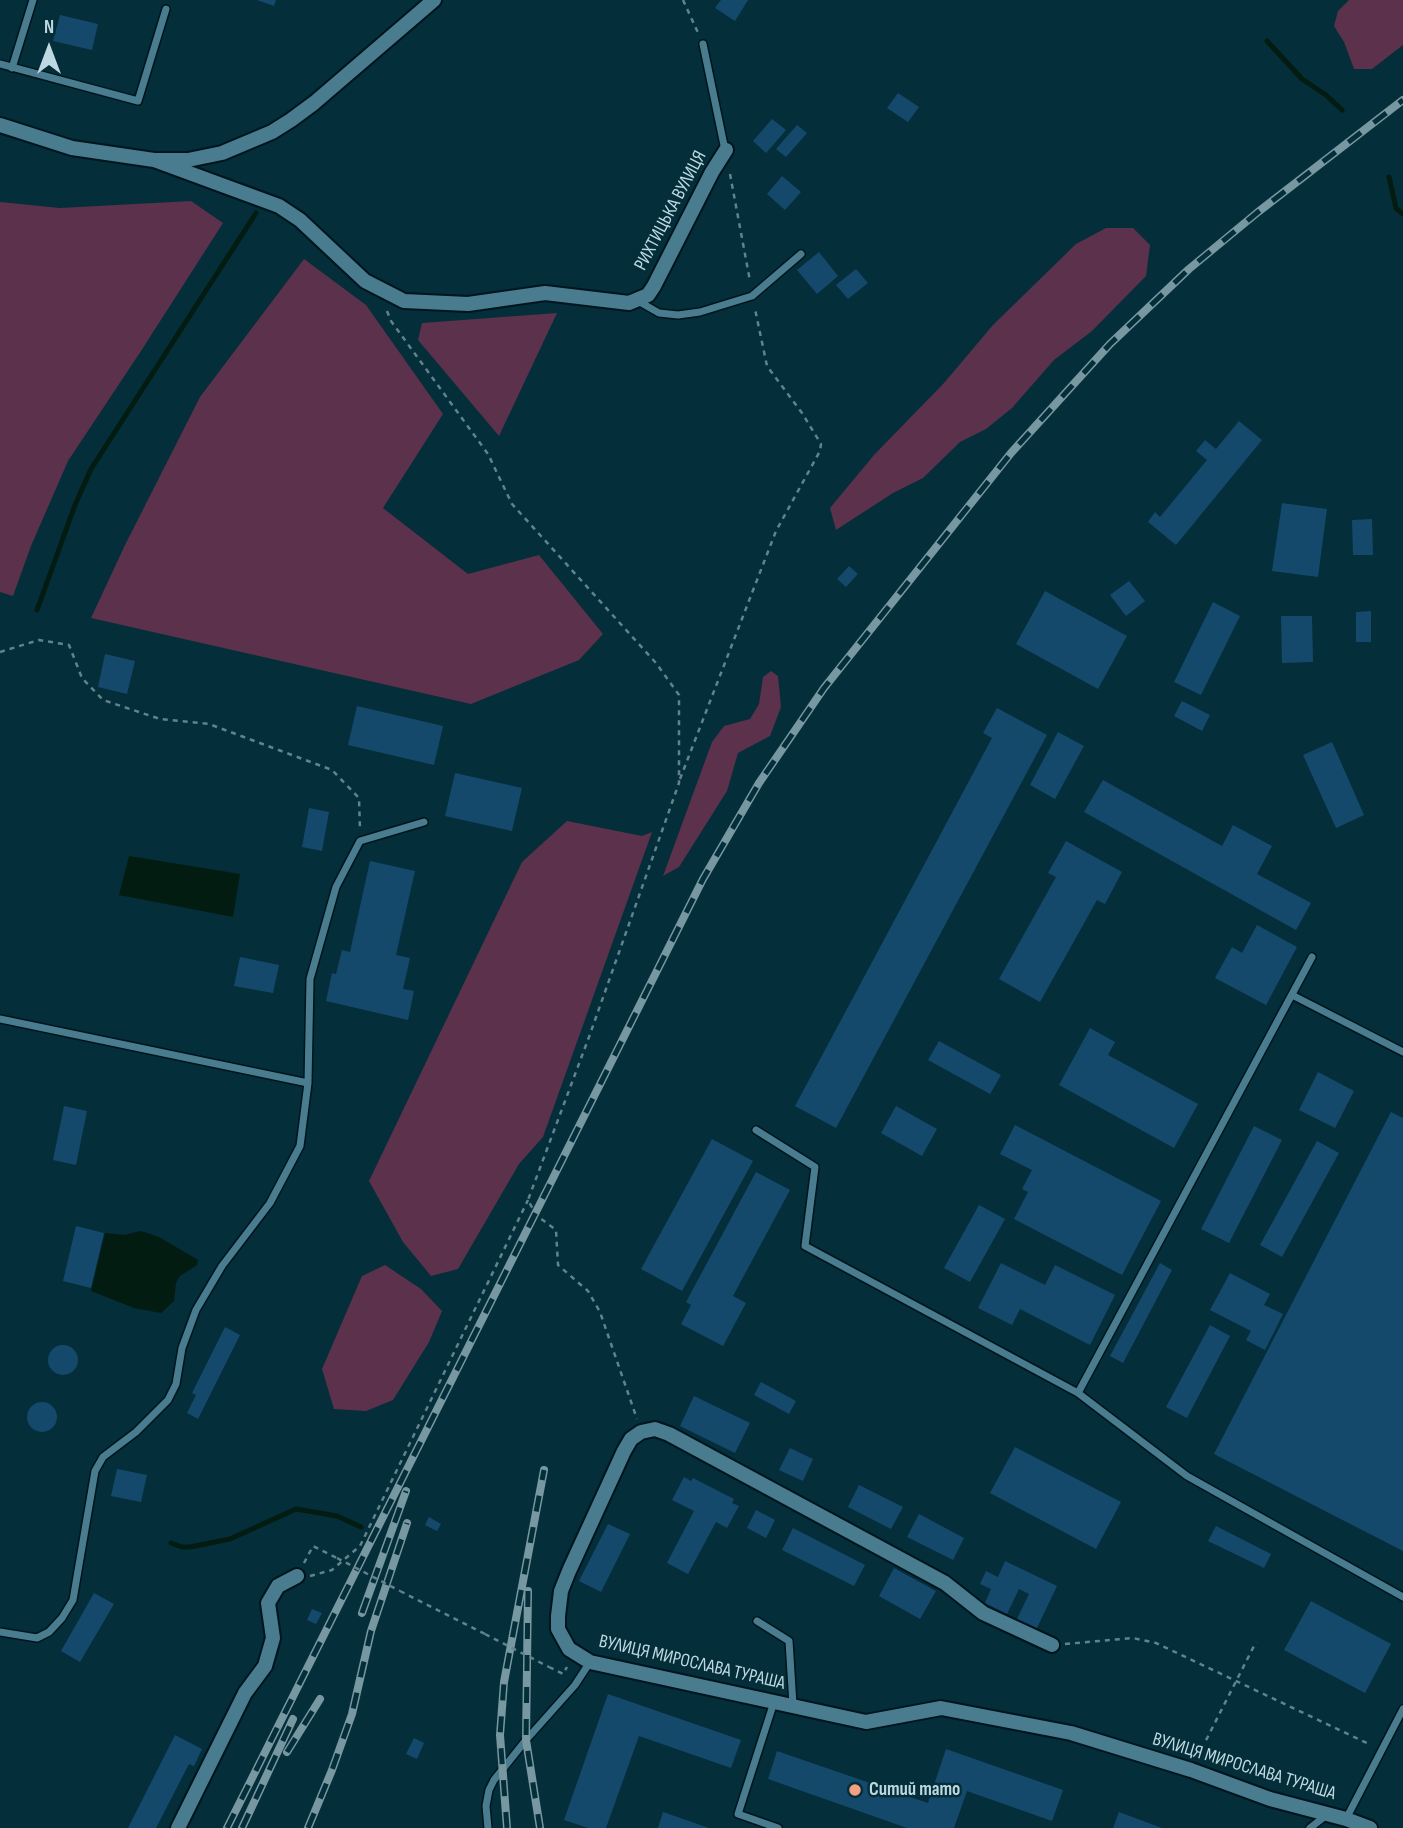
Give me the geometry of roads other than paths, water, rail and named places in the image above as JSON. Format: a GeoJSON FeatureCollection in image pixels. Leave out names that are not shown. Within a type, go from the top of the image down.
{"type":"FeatureCollection","features":[{"type":"Feature","properties":{"kind":"street"},"geometry":{"type":"LineString","coordinates":[[0,125],[72,148],[154,160],[188,160],[222,153],[272,132],[314,103],[434,0]]}},
{"type":"Feature","properties":{"kind":"street","name":"РИХТИЦЬКА ВУЛИЦЯ"},"geometry":{"type":"LineString","coordinates":[[154,160],[279,206],[300,220],[365,281],[404,301],[468,304],[545,293],[619,302],[638,301],[648,295],[726,150]]}},
{"type":"Feature","properties":{"kind":"street","name":"ВУЛИЦЯ МИРОСЛАВА ТУРАША"},"geometry":{"type":"LineString","coordinates":[[1052,1645],[983,1613],[945,1583],[669,1434],[655,1429],[641,1432],[631,1439],[624,1451],[561,1591],[558,1629],[569,1649],[590,1662],[866,1722],[941,1708],[1072,1733],[1191,1770],[1270,1799],[1370,1828]]}},
{"type":"Feature","properties":{"kind":"street"},"geometry":{"type":"LineString","coordinates":[[178,1828],[245,1693],[265,1666],[273,1638],[268,1602],[278,1586],[298,1576]]}},
{"type":"Feature","properties":{"kind":"lane"},"geometry":{"type":"LineString","coordinates":[[12,68],[33,0]]}},
{"type":"Feature","properties":{"kind":"lane"},"geometry":{"type":"LineString","coordinates":[[0,64],[138,101],[166,9]]}},
{"type":"Feature","properties":{"kind":"lane"},"geometry":{"type":"LineString","coordinates":[[703,44],[726,150]]}},
{"type":"Feature","properties":{"kind":"lane"},"geometry":{"type":"LineString","coordinates":[[638,301],[659,313],[678,315],[700,312],[752,296],[801,254]]}},
{"type":"Feature","properties":{"kind":"lane"},"geometry":{"type":"LineString","coordinates":[[0,1632],[37,1638],[49,1632],[74,1600],[94,1471],[103,1457],[136,1432],[168,1400],[176,1384],[182,1348],[196,1310],[222,1266],[270,1203],[300,1146],[308,1083],[310,979],[336,887],[360,841],[424,822]]}},
{"type":"Feature","properties":{"kind":"lane"},"geometry":{"type":"LineString","coordinates":[[1078,1393],[1312,957]]}},
{"type":"Feature","properties":{"kind":"lane"},"geometry":{"type":"LineString","coordinates":[[1292,995],[1403,1052]]}},
{"type":"Feature","properties":{"kind":"lane"},"geometry":{"type":"LineString","coordinates":[[0,1019],[308,1083]]}},
{"type":"Feature","properties":{"kind":"lane"},"geometry":{"type":"LineString","coordinates":[[755,1130],[815,1167],[805,1246],[1078,1393],[1187,1476],[1403,1597]]}},
{"type":"Feature","properties":{"kind":"lane"},"geometry":{"type":"LineString","coordinates":[[757,1621],[789,1641],[793,1705]]}},
{"type":"Feature","properties":{"kind":"lane"},"geometry":{"type":"LineString","coordinates":[[488,1828],[486,1806],[494,1780],[576,1685],[590,1662]]}},
{"type":"Feature","properties":{"kind":"lane"},"geometry":{"type":"LineString","coordinates":[[774,1702],[738,1814],[778,1828]]}},
{"type":"Feature","properties":{"kind":"lane"},"geometry":{"type":"LineString","coordinates":[[1346,1819],[1403,1709]]}},
{"type":"Feature","properties":{"kind":"lane"},"geometry":{"type":"LineString","coordinates":[[1310,1828],[1329,1814]]}},
{"type":"Feature","properties":{"kind":"waterway"},"geometry":{"type":"LineString","coordinates":[[1267,41],[1302,79],[1342,110]]}},
{"type":"Feature","properties":{"kind":"waterway"},"geometry":{"type":"LineString","coordinates":[[1389,177],[1396,208],[1403,214]]}},
{"type":"Feature","properties":{"kind":"waterway"},"geometry":{"type":"LineString","coordinates":[[37,610],[91,469],[256,213]]}},
{"type":"Feature","properties":{"kind":"waterway"},"geometry":{"type":"LineString","coordinates":[[171,1543],[190,1547],[230,1539],[296,1509],[337,1516],[361,1527]]}},
{"type":"Feature","properties":{"kind":"railway"},"geometry":{"type":"LineString","coordinates":[[227,1828],[703,879],[759,783],[824,688],[1011,453],[1110,344],[1189,269],[1403,100]]}},
{"type":"Feature","properties":{"kind":"railway"},"geometry":{"type":"LineString","coordinates":[[507,1828],[500,1735],[504,1682],[544,1470]]}},
{"type":"Feature","properties":{"kind":"railway"},"geometry":{"type":"LineString","coordinates":[[362,1613],[406,1491]]}},
{"type":"Feature","properties":{"kind":"railway"},"geometry":{"type":"LineString","coordinates":[[308,1828],[352,1714],[371,1631],[407,1523]]}},
{"type":"Feature","properties":{"kind":"railway"},"geometry":{"type":"LineString","coordinates":[[528,1591],[526,1740],[540,1828]]}},
{"type":"Feature","properties":{"kind":"railway"},"geometry":{"type":"LineString","coordinates":[[287,1752],[320,1699]]}},
{"type":"Feature","properties":{"kind":"railway"},"geometry":{"type":"LineString","coordinates":[[242,1828],[293,1719]]}},
{"type":"Feature","properties":{"kind":"place","name":"Ситий тато"},"geometry":{"type":"Point","coordinates":[855,1790]}}]}
